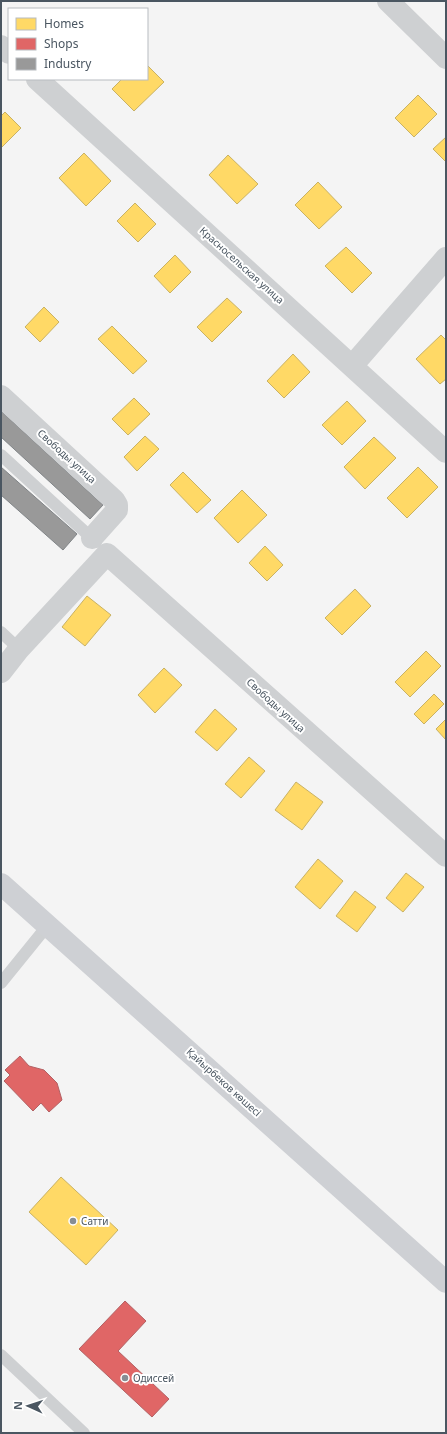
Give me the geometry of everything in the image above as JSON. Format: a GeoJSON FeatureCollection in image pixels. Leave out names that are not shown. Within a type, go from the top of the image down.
{"type":"FeatureCollection","features":[{"type":"Feature","properties":{"kind":"main road","name":"Қайырбеков көшесі"},"geometry":{"type":"LineString","coordinates":[[1,884],[446,1282]]}},
{"type":"Feature","properties":{"kind":"street"},"geometry":{"type":"LineString","coordinates":[[388,1],[446,58]]}},
{"type":"Feature","properties":{"kind":"street","name":"Красносельская улица"},"geometry":{"type":"LineString","coordinates":[[38,80],[446,452]]}},
{"type":"Feature","properties":{"kind":"street"},"geometry":{"type":"LineString","coordinates":[[352,366],[446,258]]}},
{"type":"Feature","properties":{"kind":"street","name":"Свободы улица"},"geometry":{"type":"LineString","coordinates":[[1,396],[114,500],[117,505],[117,510],[92,538]]}},
{"type":"Feature","properties":{"kind":"street"},"geometry":{"type":"LineString","coordinates":[[1,672],[19,649],[107,554]]}},
{"type":"Feature","properties":{"kind":"street","name":"Свободы улица"},"geometry":{"type":"LineString","coordinates":[[107,554],[446,856]]}},
{"type":"Feature","properties":{"kind":"lane"},"geometry":{"type":"LineString","coordinates":[[1,455],[92,538],[107,554]]}},
{"type":"Feature","properties":{"kind":"lane"},"geometry":{"type":"LineString","coordinates":[[1,632],[19,649]]}},
{"type":"Feature","properties":{"kind":"lane"},"geometry":{"type":"LineString","coordinates":[[1,983],[48,925]]}},
{"type":"Feature","properties":{"kind":"lane"},"geometry":{"type":"LineString","coordinates":[[1,1355],[84,1433]]}},
{"type":"Feature","properties":{"kind":"building: Homes"},"geometry":{"type":"Polygon","coordinates":[[[148,66],[164,82],[134,111],[112,89],[121,80],[148,80],[148,66]]]}},
{"type":"Feature","properties":{"kind":"building: Homes"},"geometry":{"type":"Polygon","coordinates":[[[418,95],[437,114],[414,137],[395,118],[418,95]]]}},
{"type":"Feature","properties":{"kind":"building: Homes"},"geometry":{"type":"Polygon","coordinates":[[[5,112],[21,128],[1,148],[1,116],[5,112]]]}},
{"type":"Feature","properties":{"kind":"building: Homes"},"geometry":{"type":"Polygon","coordinates":[[[446,137],[446,162],[433,149],[446,137]]]}},
{"type":"Feature","properties":{"kind":"building: Homes"},"geometry":{"type":"Polygon","coordinates":[[[84,153],[111,181],[86,206],[59,178],[84,153]]]}},
{"type":"Feature","properties":{"kind":"building: Homes"},"geometry":{"type":"Polygon","coordinates":[[[228,155],[258,184],[237,204],[209,175],[228,155]]]}},
{"type":"Feature","properties":{"kind":"building: Homes"},"geometry":{"type":"Polygon","coordinates":[[[318,182],[342,207],[319,229],[295,205],[318,182]]]}},
{"type":"Feature","properties":{"kind":"building: Homes"},"geometry":{"type":"Polygon","coordinates":[[[135,203],[156,224],[138,242],[117,221],[135,203]]]}},
{"type":"Feature","properties":{"kind":"building: Homes"},"geometry":{"type":"Polygon","coordinates":[[[346,247],[372,273],[352,293],[325,266],[346,247]]]}},
{"type":"Feature","properties":{"kind":"building: Homes"},"geometry":{"type":"Polygon","coordinates":[[[175,255],[191,272],[170,293],[154,276],[175,255]]]}},
{"type":"Feature","properties":{"kind":"building: Homes"},"geometry":{"type":"Polygon","coordinates":[[[227,298],[242,312],[212,342],[197,327],[227,298]]]}},
{"type":"Feature","properties":{"kind":"building: Homes"},"geometry":{"type":"Polygon","coordinates":[[[44,307],[59,322],[40,342],[25,327],[44,307]]]}},
{"type":"Feature","properties":{"kind":"building: Homes"},"geometry":{"type":"Polygon","coordinates":[[[112,326],[147,361],[133,374],[98,339],[112,326]]]}},
{"type":"Feature","properties":{"kind":"building: Homes"},"geometry":{"type":"Polygon","coordinates":[[[441,335],[446,340],[446,379],[440,384],[416,359],[441,335]]]}},
{"type":"Feature","properties":{"kind":"building: Homes"},"geometry":{"type":"Polygon","coordinates":[[[293,354],[310,372],[284,398],[267,381],[293,354]]]}},
{"type":"Feature","properties":{"kind":"building: Homes"},"geometry":{"type":"Polygon","coordinates":[[[134,398],[150,414],[128,435],[112,419],[134,398]]]}},
{"type":"Feature","properties":{"kind":"building: Homes"},"geometry":{"type":"Polygon","coordinates":[[[347,401],[366,421],[342,445],[322,425],[347,401]]]}},
{"type":"Feature","properties":{"kind":"building: Homes"},"geometry":{"type":"Polygon","coordinates":[[[145,436],[159,449],[137,471],[124,457],[145,436]]]}},
{"type":"Feature","properties":{"kind":"building: Homes"},"geometry":{"type":"Polygon","coordinates":[[[374,437],[396,458],[365,489],[344,467],[374,437]]]}},
{"type":"Feature","properties":{"kind":"building: Homes"},"geometry":{"type":"Polygon","coordinates":[[[418,467],[438,487],[407,518],[387,498],[418,467]]]}},
{"type":"Feature","properties":{"kind":"building: Homes"},"geometry":{"type":"Polygon","coordinates":[[[183,472],[211,500],[197,513],[170,485],[183,472]]]}},
{"type":"Feature","properties":{"kind":"building: Homes"},"geometry":{"type":"Polygon","coordinates":[[[242,490],[267,515],[238,543],[214,518],[242,490]]]}},
{"type":"Feature","properties":{"kind":"building: Homes"},"geometry":{"type":"Polygon","coordinates":[[[265,546],[283,565],[267,581],[249,563],[265,546]]]}},
{"type":"Feature","properties":{"kind":"building: Homes"},"geometry":{"type":"Polygon","coordinates":[[[355,589],[371,606],[342,635],[325,618],[355,589]]]}},
{"type":"Feature","properties":{"kind":"building: Homes"},"geometry":{"type":"Polygon","coordinates":[[[87,596],[111,615],[85,646],[62,627],[87,596]]]}},
{"type":"Feature","properties":{"kind":"building: Homes"},"geometry":{"type":"Polygon","coordinates":[[[426,651],[441,666],[410,697],[395,682],[426,651]]]}},
{"type":"Feature","properties":{"kind":"building: Homes"},"geometry":{"type":"Polygon","coordinates":[[[164,668],[182,685],[155,713],[138,695],[164,668]]]}},
{"type":"Feature","properties":{"kind":"building: Homes"},"geometry":{"type":"Polygon","coordinates":[[[434,694],[444,704],[424,724],[414,714],[434,694]]]}},
{"type":"Feature","properties":{"kind":"building: Homes"},"geometry":{"type":"Polygon","coordinates":[[[215,709],[237,729],[217,751],[195,732],[215,709]]]}},
{"type":"Feature","properties":{"kind":"building: Homes"},"geometry":{"type":"Polygon","coordinates":[[[446,719],[446,740],[436,729],[446,719]]]}},
{"type":"Feature","properties":{"kind":"building: Homes"},"geometry":{"type":"Polygon","coordinates":[[[249,757],[265,771],[241,798],[225,784],[249,757]]]}},
{"type":"Feature","properties":{"kind":"building: Homes"},"geometry":{"type":"Polygon","coordinates":[[[296,782],[323,802],[302,830],[275,810],[296,782]]]}},
{"type":"Feature","properties":{"kind":"building: Homes"},"geometry":{"type":"Polygon","coordinates":[[[318,859],[343,881],[320,909],[295,887],[318,859]]]}},
{"type":"Feature","properties":{"kind":"building: Homes"},"geometry":{"type":"Polygon","coordinates":[[[406,873],[424,887],[403,912],[386,898],[406,873]]]}},
{"type":"Feature","properties":{"kind":"building: Homes"},"geometry":{"type":"Polygon","coordinates":[[[355,891],[376,907],[357,932],[336,916],[355,891]]]}},
{"type":"Feature","properties":{"kind":"building: Homes","name":"Сатти"},"geometry":{"type":"Polygon","coordinates":[[[61,1177],[118,1230],[86,1265],[29,1212],[61,1177]]]}},
{"type":"Feature","properties":{"kind":"building: Shops"},"geometry":{"type":"Polygon","coordinates":[[[20,1056],[29,1066],[44,1070],[57,1083],[62,1100],[49,1112],[41,1103],[33,1111],[4,1081],[10,1075],[5,1070],[20,1056]]]}},
{"type":"Feature","properties":{"kind":"building: Shops"},"geometry":{"type":"Polygon","coordinates":[[[125,1301],[146,1321],[118,1351],[169,1399],[152,1417],[79,1349],[125,1301]]]}},
{"type":"Feature","properties":{"kind":"building: Industry"},"geometry":{"type":"Polygon","coordinates":[[[1,411],[103,505],[90,519],[1,437],[1,411]]]}},
{"type":"Feature","properties":{"kind":"building: Industry"},"geometry":{"type":"Polygon","coordinates":[[[1,467],[77,534],[63,550],[1,495],[1,467]]]}},
{"type":"Feature","properties":{"kind":"place","name":"Сатти"},"geometry":{"type":"Point","coordinates":[73,1221]}},
{"type":"Feature","properties":{"kind":"place","name":"Одиссей"},"geometry":{"type":"Point","coordinates":[125,1378]}}]}
